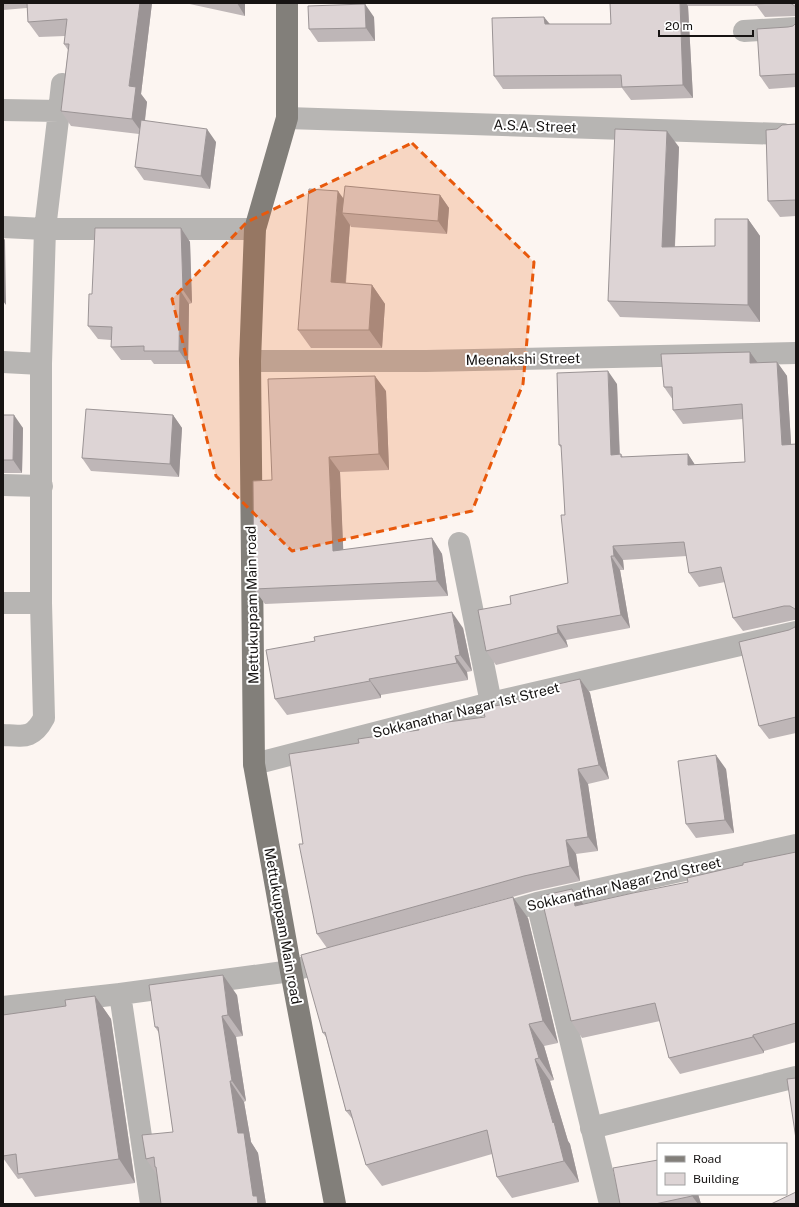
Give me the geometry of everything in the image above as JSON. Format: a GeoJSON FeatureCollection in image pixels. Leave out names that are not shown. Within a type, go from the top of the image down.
{"type":"FeatureCollection","features":[{"type":"Feature","properties":{"kind":"main road","name":"Mettukuppam Main road"},"geometry":{"type":"LineString","coordinates":[[287,3],[287,118],[255,228],[250,360],[254,764],[335,1204]]}},
{"type":"Feature","properties":{"kind":"street"},"geometry":{"type":"LineString","coordinates":[[744,31],[796,28]]}},
{"type":"Feature","properties":{"kind":"street"},"geometry":{"type":"LineString","coordinates":[[3,735],[24,736],[34,732],[39,728],[44,718],[41,603],[41,364],[45,229],[62,84]]}},
{"type":"Feature","properties":{"kind":"street"},"geometry":{"type":"LineString","coordinates":[[3,110],[59,111]]}},
{"type":"Feature","properties":{"kind":"street","name":"A.S.A. Street"},"geometry":{"type":"LineString","coordinates":[[287,118],[783,134]]}},
{"type":"Feature","properties":{"kind":"street"},"geometry":{"type":"LineString","coordinates":[[3,227],[45,229],[255,228]]}},
{"type":"Feature","properties":{"kind":"street","name":"Meenakshi Street"},"geometry":{"type":"LineString","coordinates":[[250,360],[426,361],[796,353]]}},
{"type":"Feature","properties":{"kind":"street"},"geometry":{"type":"LineString","coordinates":[[3,362],[41,364]]}},
{"type":"Feature","properties":{"kind":"street"},"geometry":{"type":"LineString","coordinates":[[3,485],[42,486]]}},
{"type":"Feature","properties":{"kind":"street"},"geometry":{"type":"LineString","coordinates":[[460,543],[491,703]]}},
{"type":"Feature","properties":{"kind":"street"},"geometry":{"type":"LineString","coordinates":[[3,603],[41,603]]}},
{"type":"Feature","properties":{"kind":"street","name":"Sokkanathar Nagar 1st Street"},"geometry":{"type":"LineString","coordinates":[[254,764],[491,703],[796,632]]}},
{"type":"Feature","properties":{"kind":"street","name":"Sokkanathar Nagar 2nd Street"},"geometry":{"type":"LineString","coordinates":[[475,920],[537,903],[796,845]]}},
{"type":"Feature","properties":{"kind":"street"},"geometry":{"type":"LineString","coordinates":[[537,903],[610,1204]]}},
{"type":"Feature","properties":{"kind":"street"},"geometry":{"type":"LineString","coordinates":[[3,1007],[120,994],[291,971],[352,954]]}},
{"type":"Feature","properties":{"kind":"street"},"geometry":{"type":"LineString","coordinates":[[120,994],[151,1204]]}},
{"type":"Feature","properties":{"kind":"street"},"geometry":{"type":"LineString","coordinates":[[591,1128],[796,1078]]}},
{"type":"Feature","properties":{"kind":"highlighted area"},"geometry":{"type":"Polygon","coordinates":[[[412,143],[534,262],[523,384],[472,511],[292,551],[216,476],[172,299],[247,222],[412,143]]]}},
{"type":"Feature","properties":{"kind":"building"},"geometry":{"type":"Polygon","coordinates":[[[27,3],[140,3],[129,86],[136,87],[132,119],[61,111],[69,44],[64,44],[67,19],[28,22],[27,3]]]}},
{"type":"Feature","properties":{"kind":"building"},"geometry":{"type":"Polygon","coordinates":[[[610,3],[680,3],[683,85],[622,87],[621,75],[494,76],[492,18],[544,17],[545,24],[611,24],[610,3]]]}},
{"type":"Feature","properties":{"kind":"building"},"geometry":{"type":"Polygon","coordinates":[[[755,3],[776,3],[755,4],[755,3]]]}},
{"type":"Feature","properties":{"kind":"building"},"geometry":{"type":"Polygon","coordinates":[[[789,3],[796,3],[796,7],[792,4],[789,3]]]}},
{"type":"Feature","properties":{"kind":"building"},"geometry":{"type":"Polygon","coordinates":[[[365,4],[366,28],[309,29],[308,6],[365,4]]]}},
{"type":"Feature","properties":{"kind":"building"},"geometry":{"type":"Polygon","coordinates":[[[796,23],[796,74],[760,76],[757,29],[788,27],[793,26],[796,23]]]}},
{"type":"Feature","properties":{"kind":"building"},"geometry":{"type":"Polygon","coordinates":[[[141,120],[207,129],[201,176],[135,167],[141,120]]]}},
{"type":"Feature","properties":{"kind":"building"},"geometry":{"type":"Polygon","coordinates":[[[796,124],[796,200],[768,201],[766,130],[777,129],[782,125],[796,124]]]}},
{"type":"Feature","properties":{"kind":"building"},"geometry":{"type":"Polygon","coordinates":[[[615,129],[667,131],[662,247],[715,246],[715,219],[748,219],[748,305],[608,301],[615,129]]]}},
{"type":"Feature","properties":{"kind":"building"},"geometry":{"type":"Polygon","coordinates":[[[345,186],[440,195],[438,221],[342,213],[345,186]]]}},
{"type":"Feature","properties":{"kind":"building"},"geometry":{"type":"Polygon","coordinates":[[[309,189],[338,191],[331,282],[372,285],[369,330],[298,330],[309,189]]]}},
{"type":"Feature","properties":{"kind":"building"},"geometry":{"type":"Polygon","coordinates":[[[95,228],[181,228],[183,290],[180,290],[179,351],[144,351],[144,346],[111,347],[112,327],[88,326],[89,294],[92,294],[95,228]]]}},
{"type":"Feature","properties":{"kind":"building"},"geometry":{"type":"Polygon","coordinates":[[[750,352],[750,363],[777,362],[782,445],[796,444],[796,611],[790,606],[784,606],[733,618],[721,567],[689,573],[684,542],[613,546],[614,556],[611,556],[621,615],[557,626],[558,633],[486,651],[478,610],[511,604],[510,596],[568,583],[561,515],[565,515],[561,445],[559,445],[557,373],[608,371],[611,455],[621,454],[621,457],[688,454],[688,465],[745,462],[742,404],[673,410],[672,387],[664,387],[661,354],[750,352]]]}},
{"type":"Feature","properties":{"kind":"building"},"geometry":{"type":"Polygon","coordinates":[[[375,376],[379,454],[329,457],[333,551],[432,538],[437,581],[254,589],[253,481],[272,480],[268,379],[375,376]]]}},
{"type":"Feature","properties":{"kind":"building"},"geometry":{"type":"Polygon","coordinates":[[[86,409],[173,415],[170,464],[82,458],[86,409]]]}},
{"type":"Feature","properties":{"kind":"building"},"geometry":{"type":"Polygon","coordinates":[[[3,415],[14,415],[13,460],[3,460],[3,415]]]}},
{"type":"Feature","properties":{"kind":"building"},"geometry":{"type":"Polygon","coordinates":[[[452,612],[460,655],[455,656],[457,663],[369,679],[370,681],[275,699],[266,650],[315,641],[314,637],[452,612]]]}},
{"type":"Feature","properties":{"kind":"building"},"geometry":{"type":"Polygon","coordinates":[[[796,625],[796,717],[759,726],[739,642],[789,630],[796,625]]]}},
{"type":"Feature","properties":{"kind":"building"},"geometry":{"type":"Polygon","coordinates":[[[580,679],[599,765],[578,769],[588,837],[566,840],[570,866],[524,876],[317,934],[299,844],[303,844],[289,754],[359,743],[358,739],[419,730],[418,726],[485,717],[483,708],[534,699],[532,690],[580,679]]]}},
{"type":"Feature","properties":{"kind":"building"},"geometry":{"type":"Polygon","coordinates":[[[716,755],[725,820],[686,824],[678,761],[716,755]]]}},
{"type":"Feature","properties":{"kind":"building"},"geometry":{"type":"Polygon","coordinates":[[[796,852],[796,1023],[753,1035],[753,1037],[669,1058],[655,1003],[571,1021],[541,896],[572,889],[575,906],[688,882],[687,878],[743,865],[743,863],[796,852]]]}},
{"type":"Feature","properties":{"kind":"building"},"geometry":{"type":"Polygon","coordinates":[[[513,897],[543,1021],[529,1024],[539,1058],[535,1059],[564,1161],[497,1177],[487,1130],[366,1165],[350,1110],[346,1111],[325,1032],[323,1033],[301,955],[513,897]]]}},
{"type":"Feature","properties":{"kind":"building"},"geometry":{"type":"Polygon","coordinates":[[[223,975],[228,1015],[222,1016],[232,1081],[230,1081],[238,1133],[244,1133],[253,1196],[257,1196],[258,1204],[161,1204],[154,1157],[146,1159],[142,1135],[173,1132],[158,1027],[155,1027],[149,985],[223,975]]]}},
{"type":"Feature","properties":{"kind":"building"},"geometry":{"type":"Polygon","coordinates":[[[95,996],[119,1159],[18,1174],[16,1154],[3,1156],[3,1015],[66,1006],[65,1000],[95,996]]]}},
{"type":"Feature","properties":{"kind":"building"},"geometry":{"type":"Polygon","coordinates":[[[796,1078],[796,1139],[787,1079],[796,1078]]]}},
{"type":"Feature","properties":{"kind":"building"},"geometry":{"type":"Polygon","coordinates":[[[657,1160],[657,1195],[692,1196],[655,1204],[620,1204],[613,1168],[657,1160]]]}},
{"type":"Feature","properties":{"kind":"building"},"geometry":{"type":"Polygon","coordinates":[[[796,1192],[796,1204],[771,1204],[796,1192]]]}}]}
